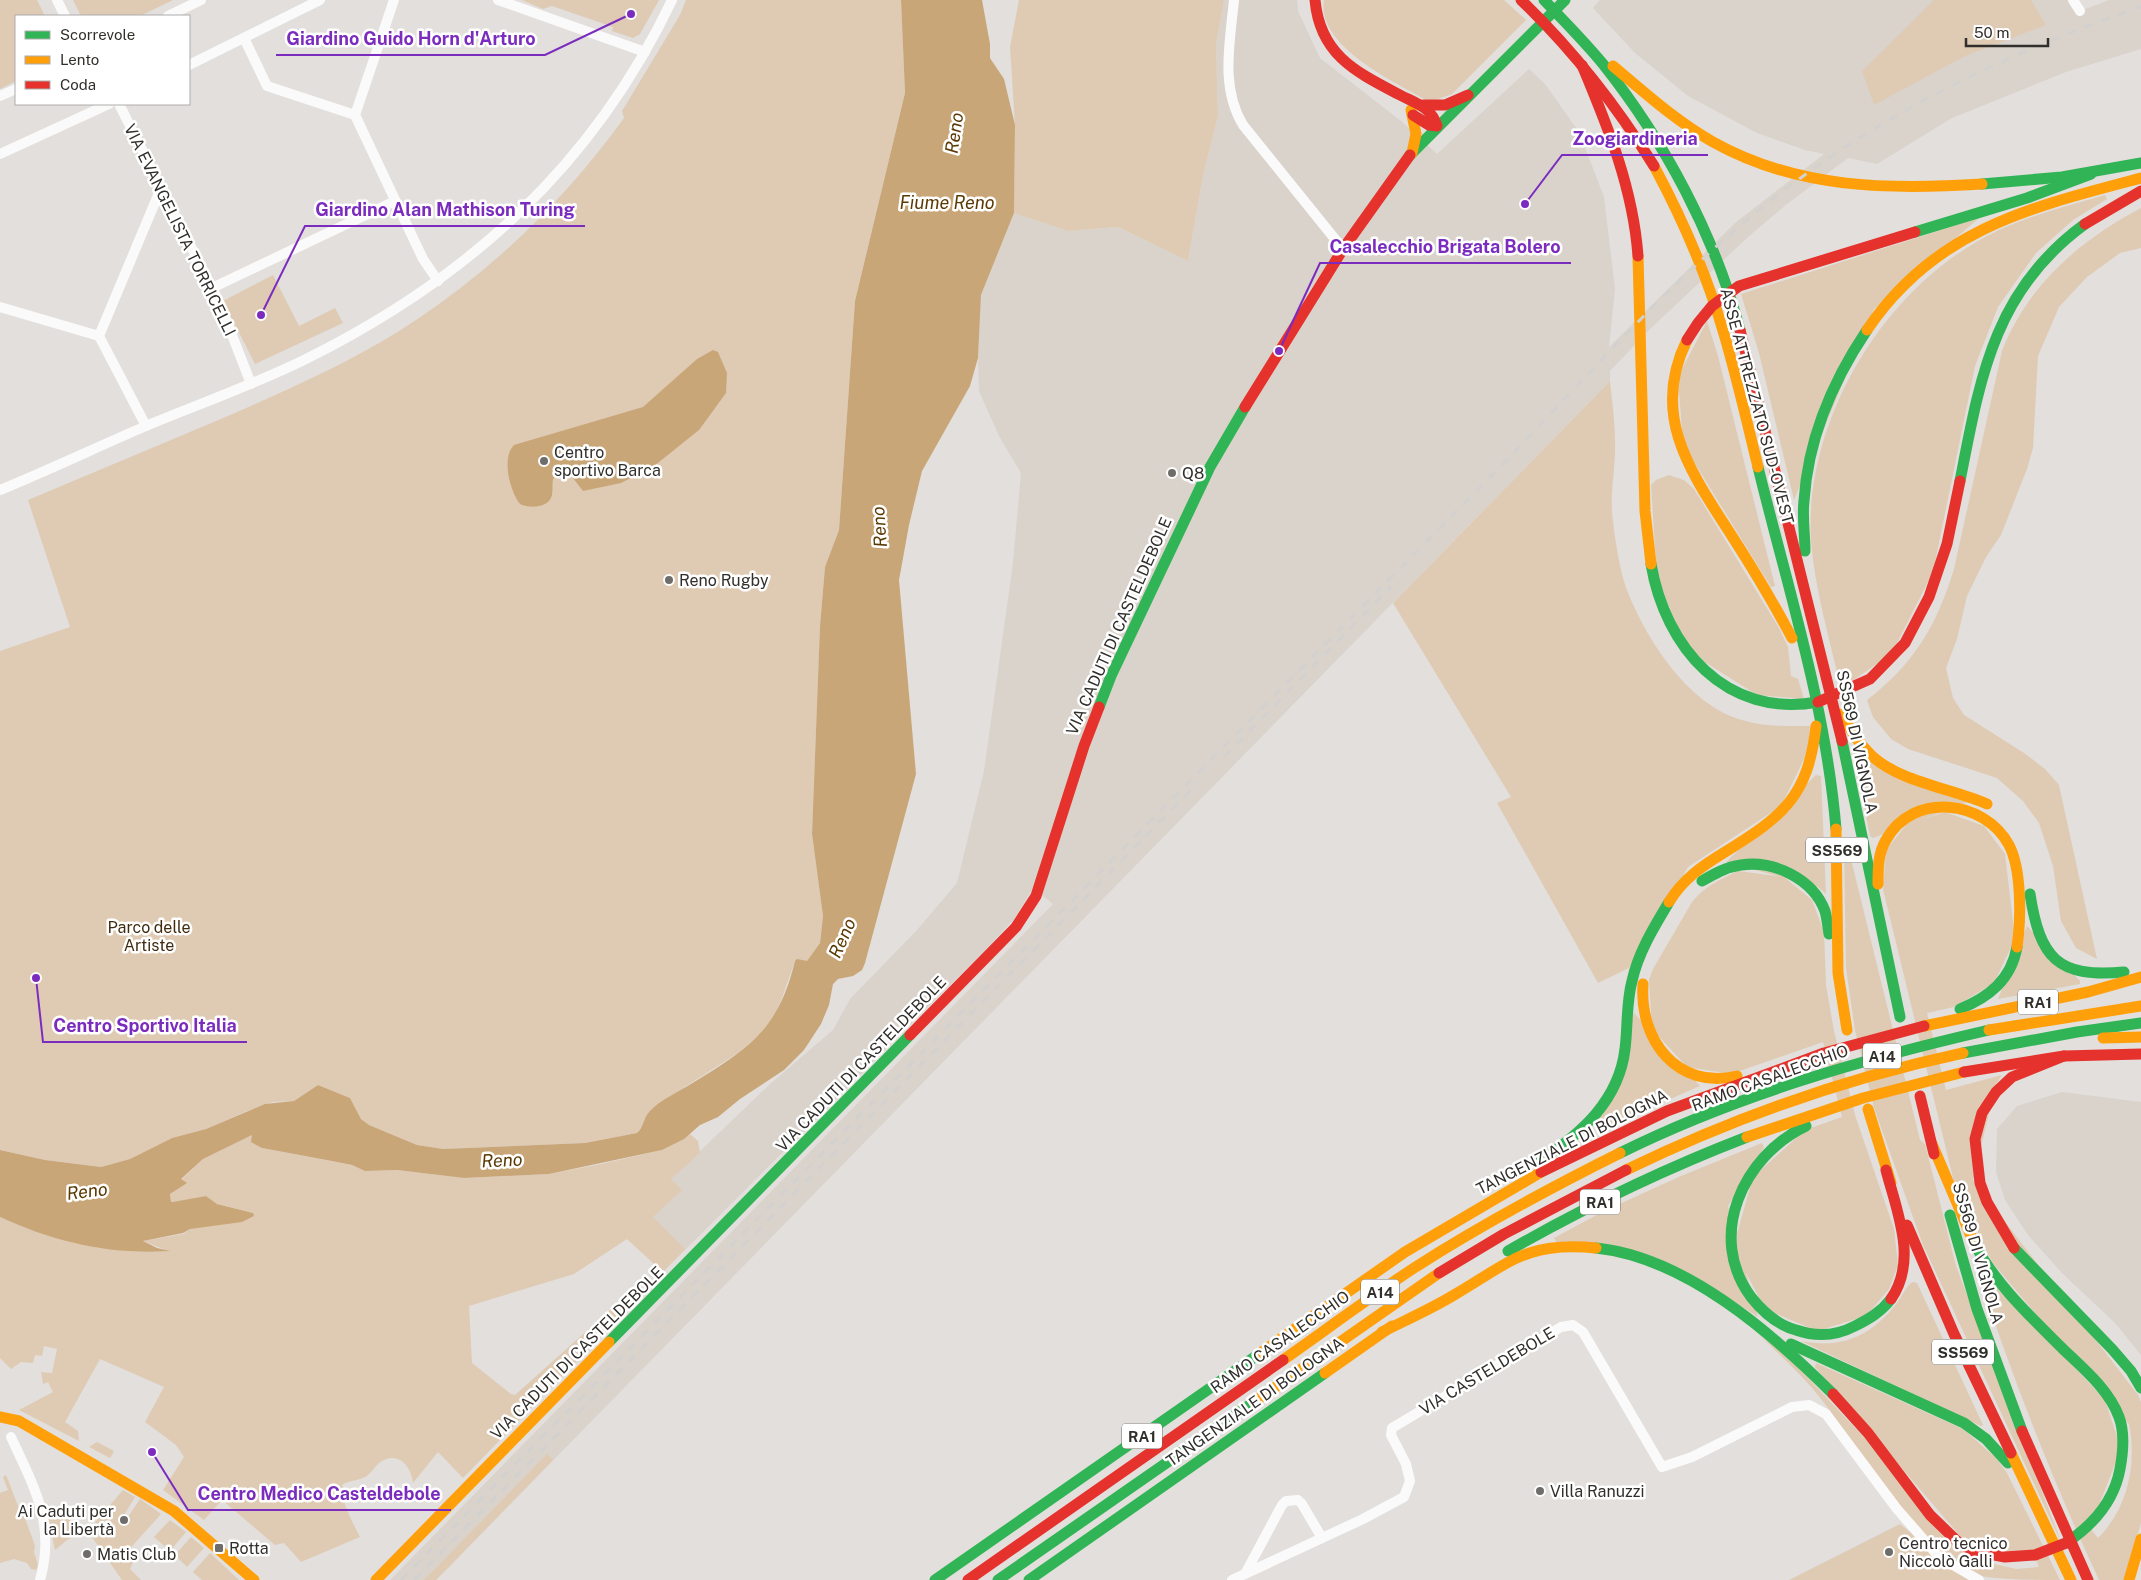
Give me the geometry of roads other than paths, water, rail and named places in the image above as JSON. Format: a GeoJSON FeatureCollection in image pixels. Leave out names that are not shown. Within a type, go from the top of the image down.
{"type":"FeatureCollection","features":[{"type":"Feature","properties":{"kind":"main road"},"geometry":{"type":"LineString","coordinates":[[1315,0],[1319,27],[1330,47],[1350,64],[1400,95],[1424,105],[1432,112],[1437,126],[1429,126],[1413,114],[1400,95]]}},
{"type":"Feature","properties":{"kind":"main road","name":"ASSE ATTREZZATO SUD-OVEST"},"geometry":{"type":"LineString","coordinates":[[1521,0],[1582,65],[1630,130],[1662,181],[1686,228],[1710,288],[1728,345],[1807,666]]}},
{"type":"Feature","properties":{"kind":"main road","name":"ASSE ATTREZZATO SUD-OVEST"},"geometry":{"type":"LineString","coordinates":[[1544,0],[1585,42],[1643,119],[1672,165],[1697,213],[1723,275],[1744,340],[1814,622]]}},
{"type":"Feature","properties":{"kind":"main road","name":"VIA CADUTI DI CASTELDEBOLE"},"geometry":{"type":"LineString","coordinates":[[376,1580],[1016,927],[1036,896],[1084,746],[1111,676],[1210,467],[1260,380],[1343,249],[1412,153],[1565,0]]}},
{"type":"Feature","properties":{"kind":"main road"},"geometry":{"type":"LineString","coordinates":[[1585,42],[1663,108],[1700,134],[1758,162],[1807,178],[1862,186],[1941,186],[2092,174]]}},
{"type":"Feature","properties":{"kind":"main road"},"geometry":{"type":"LineString","coordinates":[[1582,65],[1616,146],[1627,184],[1638,245],[1646,534],[1650,568],[1658,597],[1677,641],[1708,676],[1754,699],[1790,705],[1818,702],[1858,687],[1878,674],[1899,652],[1918,623],[1940,566],[1990,350],[1997,331],[2017,293],[2043,259],[2077,228],[2141,191]]}},
{"type":"Feature","properties":{"kind":"main road"},"geometry":{"type":"LineString","coordinates":[[1424,105],[1446,104],[1468,95]]}},
{"type":"Feature","properties":{"kind":"main road"},"geometry":{"type":"LineString","coordinates":[[1412,153],[1416,134],[1413,114]]}},
{"type":"Feature","properties":{"kind":"main road"},"geometry":{"type":"LineString","coordinates":[[1807,666],[1766,589],[1691,472],[1678,443],[1671,402],[1674,374],[1688,337],[1704,313],[1725,294],[1743,284],[2027,198],[2092,174],[2141,163]]}},
{"type":"Feature","properties":{"kind":"main road"},"geometry":{"type":"LineString","coordinates":[[1814,622],[1803,535],[1803,514],[1810,461],[1819,422],[1837,379],[1875,319],[1891,300],[1928,264],[1962,240],[1990,225],[2026,212],[2141,178]]}},
{"type":"Feature","properties":{"kind":"main road","name":"SS569 DI VIGNOLA"},"geometry":{"type":"LineString","coordinates":[[1814,622],[1881,937],[1900,1017]]}},
{"type":"Feature","properties":{"kind":"main road","name":"SS569 DI VIGNOLA"},"geometry":{"type":"LineString","coordinates":[[1807,666],[1827,750],[1834,800],[1837,957],[1841,996],[1848,1030]]}},
{"type":"Feature","properties":{"kind":"main road"},"geometry":{"type":"LineString","coordinates":[[1828,684],[1853,735],[1868,754],[1880,764],[1907,777],[1980,800],[1996,810]]}},
{"type":"Feature","properties":{"kind":"main road"},"geometry":{"type":"LineString","coordinates":[[1459,1218],[1500,1184],[1575,1137],[1602,1108],[1617,1082],[1621,1068],[1632,980],[1638,961],[1666,908],[1681,885],[1697,870],[1765,827],[1795,798],[1812,764],[1817,705]]}},
{"type":"Feature","properties":{"kind":"main road"},"geometry":{"type":"LineString","coordinates":[[1881,937],[1878,859],[1887,837],[1898,824],[1923,809],[1942,806],[1972,811],[1998,829],[2008,844],[2015,867],[2021,929],[2018,953],[2002,982],[1988,996],[1968,1007],[1933,1021]]}},
{"type":"Feature","properties":{"kind":"main road"},"geometry":{"type":"LineString","coordinates":[[2023,849],[2034,922],[2042,944],[2054,959],[2069,969],[2085,974],[2102,976],[2141,970]]}},
{"type":"Feature","properties":{"kind":"main road"},"geometry":{"type":"LineString","coordinates":[[1688,897],[1709,876],[1736,864],[1756,863],[1775,866],[1800,879],[1813,892],[1826,916],[1830,956],[1841,996]]}},
{"type":"Feature","properties":{"kind":"main road"},"geometry":{"type":"LineString","coordinates":[[1651,962],[1642,987],[1643,1019],[1658,1048],[1672,1063],[1692,1074],[1711,1079],[1790,1065]]}},
{"type":"Feature","properties":{"kind":"main road","name":"TANGENZIALE DI BOLOGNA"},"geometry":{"type":"LineString","coordinates":[[935,1580],[1396,1258],[1459,1218],[1530,1177],[1605,1140],[1685,1104],[1824,1053],[1933,1021],[2088,992],[2141,977]]}},
{"type":"Feature","properties":{"kind":"main road","name":"RAMO CASALECCHIO"},"geometry":{"type":"LineString","coordinates":[[968,1580],[1413,1269],[1476,1229],[1559,1184],[1630,1149],[1765,1094],[1829,1072],[1936,1042],[2075,1014],[2141,1006]]}},
{"type":"Feature","properties":{"kind":"main road","name":"RAMO CASALECCHIO"},"geometry":{"type":"LineString","coordinates":[[998,1580],[1460,1259],[1538,1214],[1642,1162],[1729,1126],[1834,1088],[1940,1058],[2039,1038],[2141,1023]]}},
{"type":"Feature","properties":{"kind":"main road"},"geometry":{"type":"LineString","coordinates":[[2039,1038],[2141,1037]]}},
{"type":"Feature","properties":{"kind":"main road","name":"RA1"},"geometry":{"type":"LineString","coordinates":[[2064,1056],[2141,1054]]}},
{"type":"Feature","properties":{"kind":"main road"},"geometry":{"type":"LineString","coordinates":[[2064,1056],[2012,1077],[1989,1101],[1982,1113],[1976,1140],[1975,1153],[1980,1183],[1994,1217],[2014,1248],[2042,1280],[2112,1349],[2131,1371],[2141,1388]]}},
{"type":"Feature","properties":{"kind":"main road","name":"TANGENZIALE DI BOLOGNA"},"geometry":{"type":"LineString","coordinates":[[1029,1580],[1382,1332],[1479,1268],[1583,1210],[1709,1152],[1880,1093],[1944,1076],[2064,1056]]}},
{"type":"Feature","properties":{"kind":"main road","name":"SS569 DI VIGNOLA"},"geometry":{"type":"LineString","coordinates":[[1920,1096],[1966,1278],[1997,1370],[2034,1466],[2088,1580]]}},
{"type":"Feature","properties":{"kind":"main road"},"geometry":{"type":"LineString","coordinates":[[1836,1109],[1795,1131],[1770,1150],[1743,1185],[1733,1208],[1730,1243],[1735,1270],[1747,1295],[1765,1314],[1790,1330],[1802,1334],[1826,1335],[1859,1326],[1886,1305],[1902,1275],[1904,1252],[1886,1170]]}},
{"type":"Feature","properties":{"kind":"main road","name":"SS569"},"geometry":{"type":"LineString","coordinates":[[1868,1109],[1886,1170],[1954,1334],[2071,1580]]}},
{"type":"Feature","properties":{"kind":"main road"},"geometry":{"type":"LineString","coordinates":[[1382,1332],[1455,1294],[1508,1262],[1531,1252],[1572,1247],[1625,1253],[1662,1265],[1699,1286],[1799,1359],[1837,1396],[1931,1516],[1951,1537],[1966,1548],[1985,1556],[2010,1562],[2033,1561],[2065,1552],[2095,1531],[2113,1507],[2124,1474],[2126,1442],[2118,1414],[2106,1392],[2014,1298],[1988,1266],[1968,1233],[1932,1144]]}},
{"type":"Feature","properties":{"kind":"main road"},"geometry":{"type":"LineString","coordinates":[[1748,1320],[1803,1350],[1947,1414],[1976,1431],[2009,1464],[2047,1531]]}},
{"type":"Feature","properties":{"kind":"main road"},"geometry":{"type":"LineString","coordinates":[[0,1417],[19,1421],[156,1499],[193,1525],[254,1580]]}},
{"type":"Feature","properties":{"kind":"main road"},"geometry":{"type":"LineString","coordinates":[[2130,1580],[2141,1539]]}},
{"type":"Feature","properties":{"kind":"street"},"geometry":{"type":"LineString","coordinates":[[57,0],[64,15]]}},
{"type":"Feature","properties":{"kind":"street"},"geometry":{"type":"LineString","coordinates":[[170,15],[201,0]]}},
{"type":"Feature","properties":{"kind":"street"},"geometry":{"type":"LineString","coordinates":[[190,65],[320,0]]}},
{"type":"Feature","properties":{"kind":"street"},"geometry":{"type":"LineString","coordinates":[[394,0],[355,115],[423,259],[438,281]]}},
{"type":"Feature","properties":{"kind":"street"},"geometry":{"type":"LineString","coordinates":[[498,0],[644,52]]}},
{"type":"Feature","properties":{"kind":"street"},"geometry":{"type":"LineString","coordinates":[[0,490],[304,360],[371,325],[438,281],[525,209],[557,174],[602,118],[644,52],[672,0]]}},
{"type":"Feature","properties":{"kind":"street"},"geometry":{"type":"LineString","coordinates":[[1234,0],[1229,86],[1235,112],[1343,249]]}},
{"type":"Feature","properties":{"kind":"street"},"geometry":{"type":"LineString","coordinates":[[2073,0],[2080,11]]}},
{"type":"Feature","properties":{"kind":"street"},"geometry":{"type":"LineString","coordinates":[[244,38],[268,86],[355,115]]}},
{"type":"Feature","properties":{"kind":"street"},"geometry":{"type":"LineString","coordinates":[[0,96],[15,89]]}},
{"type":"Feature","properties":{"kind":"street"},"geometry":{"type":"LineString","coordinates":[[0,154],[107,105]]}},
{"type":"Feature","properties":{"kind":"street","name":"VIA EVANGELISTA TORRICELLI"},"geometry":{"type":"LineString","coordinates":[[120,105],[212,288],[251,384]]}},
{"type":"Feature","properties":{"kind":"street"},"geometry":{"type":"LineString","coordinates":[[100,336],[161,188]]}},
{"type":"Feature","properties":{"kind":"street"},"geometry":{"type":"LineString","coordinates":[[212,288],[395,201]]}},
{"type":"Feature","properties":{"kind":"street"},"geometry":{"type":"LineString","coordinates":[[0,307],[100,336],[146,426]]}},
{"type":"Feature","properties":{"kind":"street","name":"VIA CASTELDEBOLE"},"geometry":{"type":"LineString","coordinates":[[1232,1580],[1404,1497],[1410,1481],[1406,1464],[1391,1435],[1392,1428],[1561,1327],[1573,1325],[1584,1332],[1662,1467],[1692,1458],[1792,1407],[1809,1405],[1826,1414],[1897,1509],[1939,1557],[1979,1580]]}},
{"type":"Feature","properties":{"kind":"street"},"geometry":{"type":"LineString","coordinates":[[11,1437],[36,1493],[45,1526],[46,1547],[40,1580]]}},
{"type":"Feature","properties":{"kind":"street"},"geometry":{"type":"LineString","coordinates":[[1245,1574],[1282,1505],[1286,1501],[1298,1500],[1302,1504],[1322,1538]]}},
{"type":"Feature","properties":{"kind":"water","name":"Fiume Reno"},"geometry":{"type":"Polygon","coordinates":[[[901,0],[982,0],[990,44],[990,58],[1004,79],[1015,125],[1014,213],[981,295],[978,358],[970,386],[922,471],[909,525],[899,580],[916,774],[865,963],[862,970],[853,976],[838,979],[833,984],[829,1005],[821,1024],[804,1050],[784,1070],[740,1099],[718,1117],[700,1125],[684,1139],[662,1150],[549,1174],[464,1178],[397,1170],[365,1171],[352,1165],[262,1148],[251,1142],[252,1135],[203,1159],[181,1179],[187,1183],[170,1194],[171,1202],[206,1196],[217,1204],[253,1213],[254,1216],[242,1222],[190,1229],[183,1233],[143,1241],[157,1248],[170,1251],[126,1251],[83,1245],[20,1226],[0,1217],[0,1150],[45,1160],[101,1167],[130,1159],[172,1138],[206,1129],[265,1104],[294,1101],[318,1085],[350,1098],[361,1119],[369,1125],[417,1145],[443,1149],[585,1143],[637,1133],[654,1107],[745,1048],[770,1021],[780,1005],[795,961],[797,959],[807,961],[820,943],[823,916],[812,834],[820,626],[825,567],[839,530],[855,301],[905,93],[901,0]]]}},
{"type":"Feature","properties":{"kind":"water"},"geometry":{"type":"Polygon","coordinates":[[[713,350],[718,352],[727,373],[726,393],[699,430],[654,466],[621,483],[583,491],[569,473],[565,472],[553,479],[552,495],[547,503],[534,507],[520,504],[513,491],[508,474],[508,458],[514,445],[643,407],[697,359],[713,350]]]}},
{"type":"Feature","properties":{"kind":"railway"},"geometry":{"type":"LineString","coordinates":[[401,1580],[1502,465],[1667,293],[1737,228],[1816,167],[1859,138],[1949,87],[2043,44],[2141,7]]}},
{"type":"Feature","properties":{"kind":"railway"},"geometry":{"type":"LineString","coordinates":[[1224,757],[1391,587]]}},
{"type":"Feature","properties":{"kind":"railway"},"geometry":{"type":"LineString","coordinates":[[414,1580],[1198,783]]}},
{"type":"Feature","properties":{"kind":"place","name":"Giardino Guido Horn d'Arturo"},"geometry":{"type":"Point","coordinates":[631,14]}},
{"type":"Feature","properties":{"kind":"place","name":"Zoogiardineria"},"geometry":{"type":"Point","coordinates":[1525,204]}},
{"type":"Feature","properties":{"kind":"place","name":"Giardino Alan Mathison Turing"},"geometry":{"type":"Point","coordinates":[261,315]}},
{"type":"Feature","properties":{"kind":"place","name":"Casalecchio Brigata Bolero"},"geometry":{"type":"Point","coordinates":[1279,351]}},
{"type":"Feature","properties":{"kind":"place","name":"Centro sportivo Barca"},"geometry":{"type":"Point","coordinates":[544,461]}},
{"type":"Feature","properties":{"kind":"place","name":"Q8"},"geometry":{"type":"Point","coordinates":[1172,473]}},
{"type":"Feature","properties":{"kind":"place","name":"Reno Rugby"},"geometry":{"type":"Point","coordinates":[669,580]}},
{"type":"Feature","properties":{"kind":"place","name":"Centro Sportivo Italia"},"geometry":{"type":"Point","coordinates":[36,978]}},
{"type":"Feature","properties":{"kind":"place","name":"Centro Medico Casteldebole"},"geometry":{"type":"Point","coordinates":[152,1452]}},
{"type":"Feature","properties":{"kind":"place","name":"Villa Ranuzzi"},"geometry":{"type":"Point","coordinates":[1540,1491]}},
{"type":"Feature","properties":{"kind":"place","name":"Ai Caduti per la Libertà"},"geometry":{"type":"Point","coordinates":[124,1520]}},
{"type":"Feature","properties":{"kind":"place","name":"Rotta"},"geometry":{"type":"Point","coordinates":[219,1548]}},
{"type":"Feature","properties":{"kind":"place","name":"Centro tecnico Niccolò Galli"},"geometry":{"type":"Point","coordinates":[1889,1552]}},
{"type":"Feature","properties":{"kind":"place","name":"Matis Club"},"geometry":{"type":"Point","coordinates":[87,1554]}},
{"type":"Feature","properties":{"kind":"water label","name":"Reno"},"geometry":{"type":"Point","coordinates":[954,133]}},
{"type":"Feature","properties":{"kind":"water label","name":"Reno"},"geometry":{"type":"Point","coordinates":[879,527]}},
{"type":"Feature","properties":{"kind":"water label","name":"Reno"},"geometry":{"type":"Point","coordinates":[842,938]}},
{"type":"Feature","properties":{"kind":"water label","name":"Reno"},"geometry":{"type":"Point","coordinates":[502,1160]}},
{"type":"Feature","properties":{"kind":"water label","name":"Reno"},"geometry":{"type":"Point","coordinates":[87,1191]}},
{"type":"Feature","properties":{"kind":"park label","name":"Parco delle Artiste"},"geometry":{"type":"Point","coordinates":[149,936]}}]}
